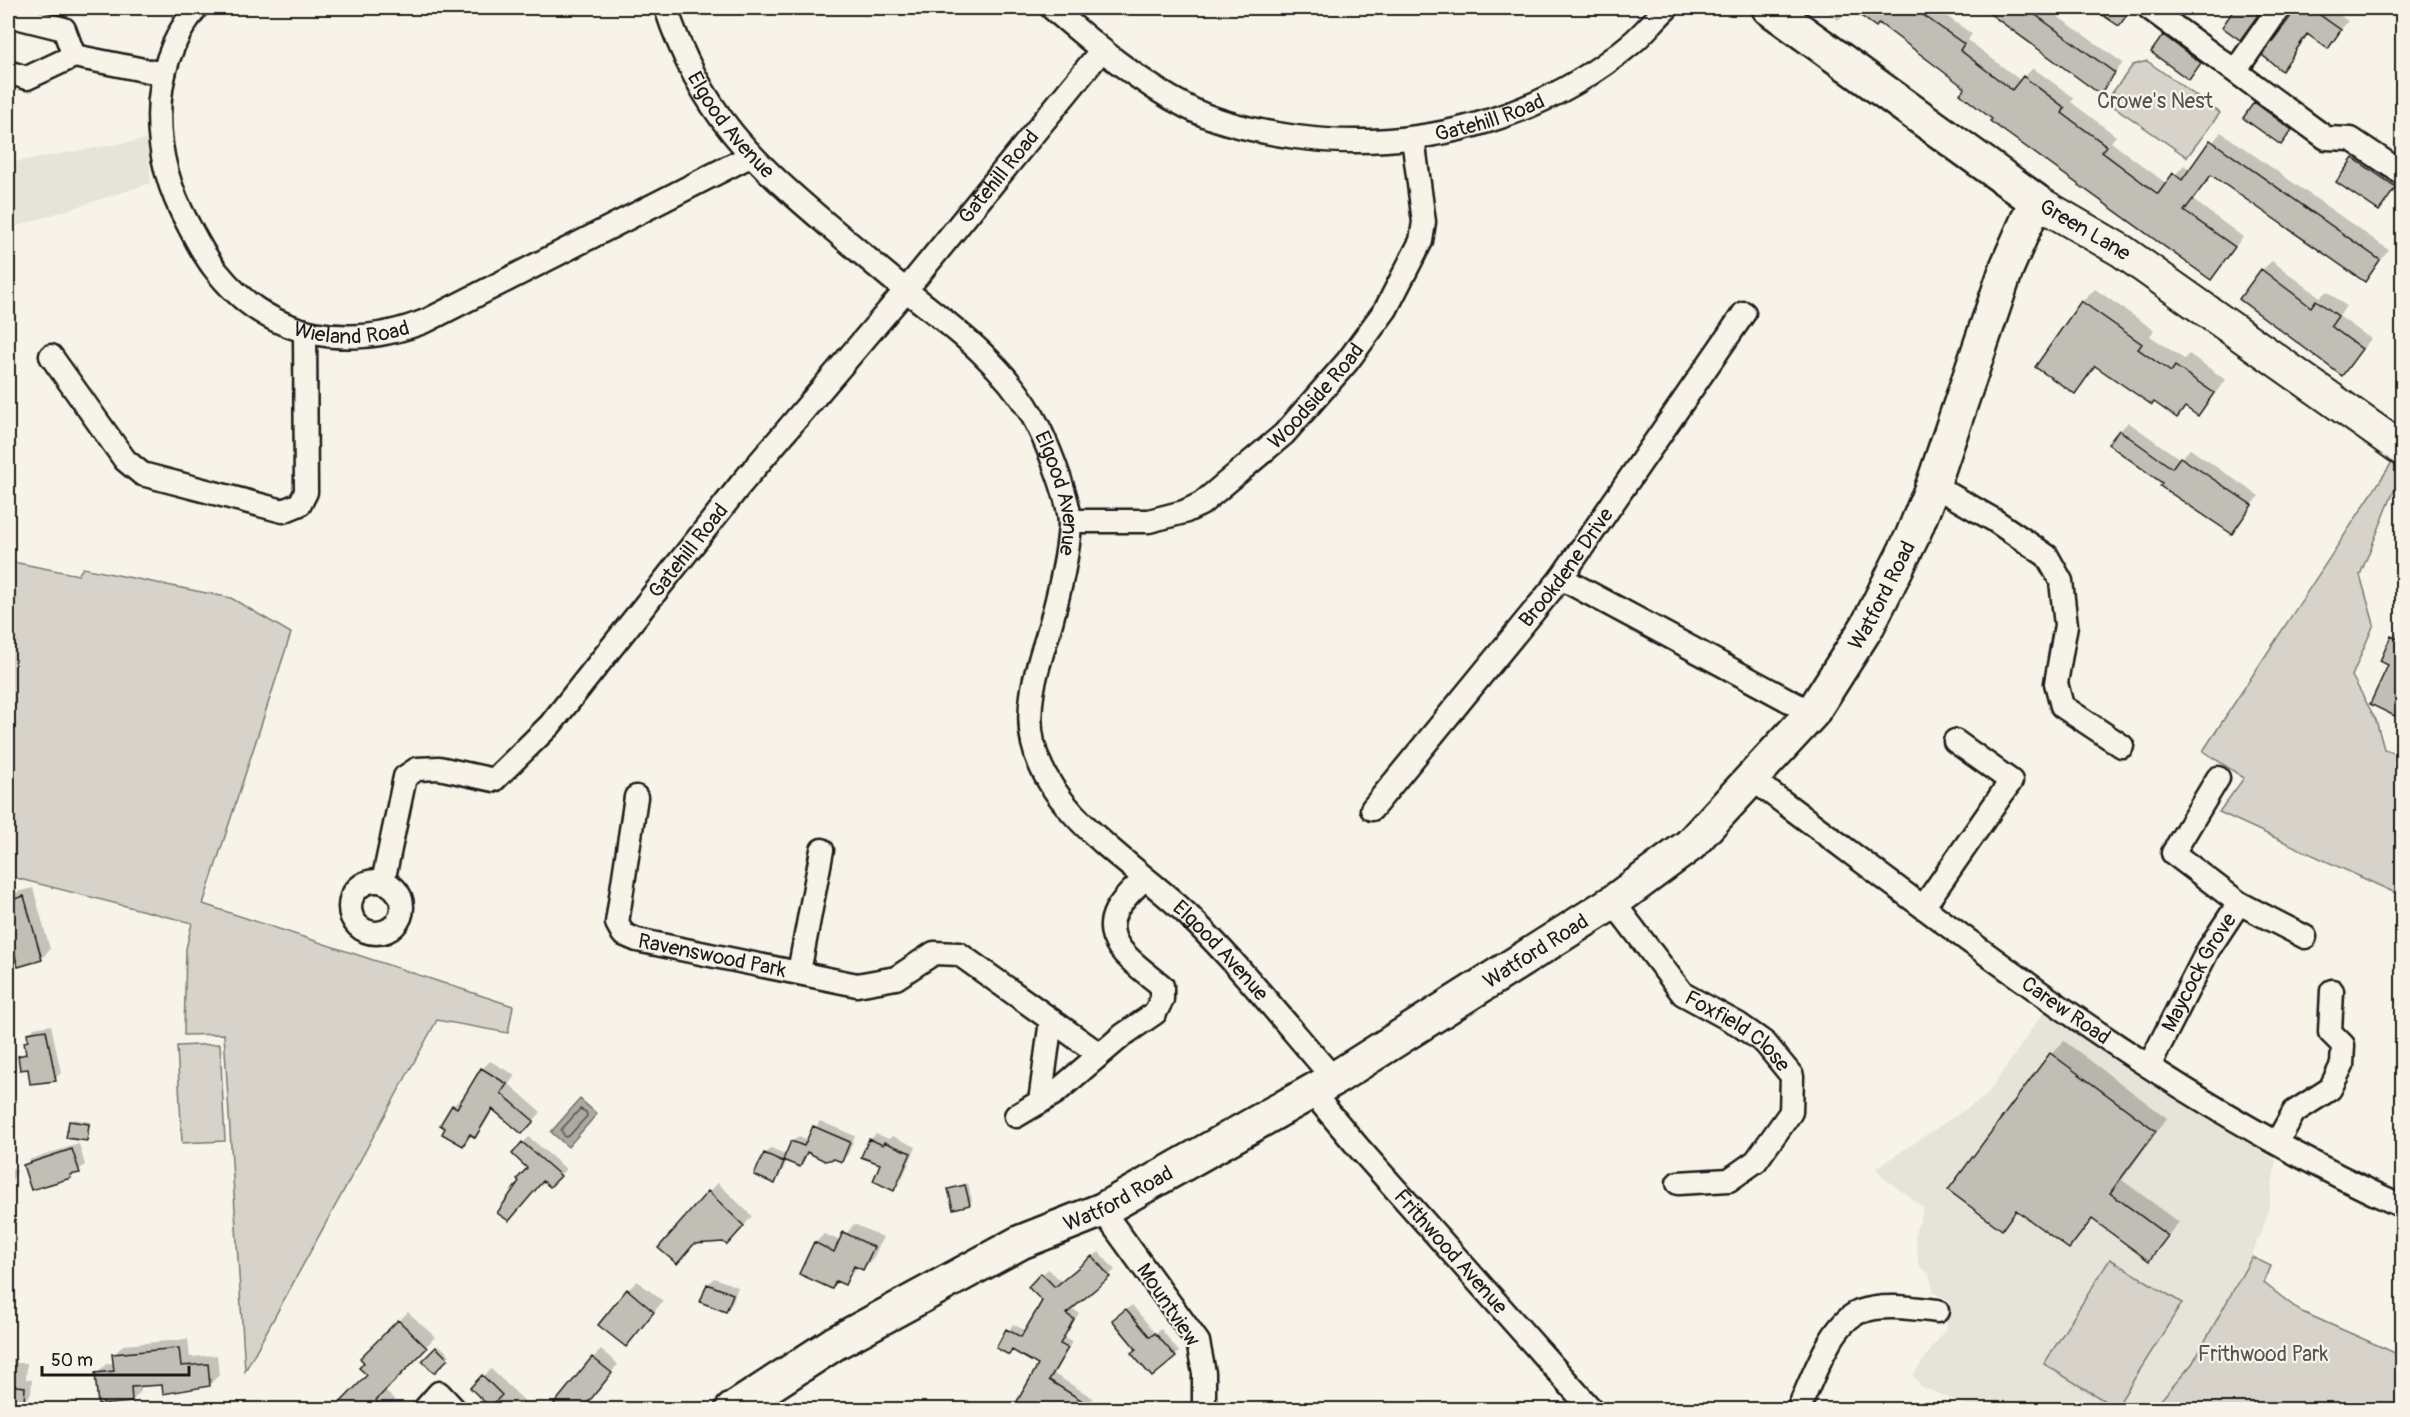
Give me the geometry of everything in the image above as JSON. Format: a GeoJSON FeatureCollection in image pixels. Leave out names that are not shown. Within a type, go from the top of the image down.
{"type":"FeatureCollection","features":[{"type":"Feature","properties":{"kind":"main road","name":"Green Lane"},"geometry":{"type":"LineString","coordinates":[[1769,8],[2036,201],[2122,251],[2382,437],[2403,449]]}},
{"type":"Feature","properties":{"kind":"main road","name":"Watford Road"},"geometry":{"type":"LineString","coordinates":[[732,1410],[835,1343],[1021,1242],[1102,1210],[1322,1085],[1613,902],[1690,845],[1812,713],[1868,625],[1912,537],[1933,485],[2003,278],[2036,201]]}},
{"type":"Feature","properties":{"kind":"street","name":"Wieland Road"},"geometry":{"type":"LineString","coordinates":[[196,8],[172,49],[164,74],[158,128],[164,164],[174,197],[205,256],[232,290],[249,303],[287,325],[305,331],[336,337],[357,338],[399,332],[428,320],[750,156]]}},
{"type":"Feature","properties":{"kind":"street","name":"Elgood Avenue"},"geometry":{"type":"LineString","coordinates":[[666,8],[694,76],[721,120],[750,156],[955,329],[1002,373],[1032,415],[1053,459],[1070,521],[1057,603],[1035,676],[1029,721],[1034,747],[1044,772],[1069,809],[1143,879],[1189,916],[1322,1085]]}},
{"type":"Feature","properties":{"kind":"street"},"geometry":{"type":"LineString","coordinates":[[1052,8],[1101,51]]}},
{"type":"Feature","properties":{"kind":"street","name":"Gatehill Road"},"geometry":{"type":"LineString","coordinates":[[383,882],[405,777],[417,769],[439,768],[494,780],[550,725],[741,484],[906,290],[1101,51],[1188,108],[1251,129],[1317,140],[1351,142],[1413,138],[1484,122],[1548,97],[1606,63],[1634,42],[1667,8]]}},
{"type":"Feature","properties":{"kind":"street"},"geometry":{"type":"LineString","coordinates":[[2149,8],[2326,138],[2351,139],[2403,173]]}},
{"type":"Feature","properties":{"kind":"street"},"geometry":{"type":"LineString","coordinates":[[2236,70],[2279,8]]}},
{"type":"Feature","properties":{"kind":"street"},"geometry":{"type":"LineString","coordinates":[[8,15],[64,29],[74,56]]}},
{"type":"Feature","properties":{"kind":"street"},"geometry":{"type":"LineString","coordinates":[[8,72],[27,78],[74,56],[164,74]]}},
{"type":"Feature","properties":{"kind":"street","name":"Woodside Road"},"geometry":{"type":"LineString","coordinates":[[1070,521],[1149,521],[1184,512],[1201,504],[1284,434],[1347,362],[1386,309],[1421,241],[1424,222],[1413,138]]}},
{"type":"Feature","properties":{"kind":"street","name":"Brookdene Drive"},"geometry":{"type":"LineString","coordinates":[[1372,809],[1561,578],[1744,313]]}},
{"type":"Feature","properties":{"kind":"street"},"geometry":{"type":"LineString","coordinates":[[51,356],[125,460],[142,474],[283,511],[300,504],[306,492],[305,331]]}},
{"type":"Feature","properties":{"kind":"street"},"geometry":{"type":"LineString","coordinates":[[1933,485],[1994,520],[2047,556],[2061,581],[2066,625],[2056,683],[2062,706],[2122,746]]}},
{"type":"Feature","properties":{"kind":"street"},"geometry":{"type":"LineString","coordinates":[[1561,578],[1812,713]]}},
{"type":"Feature","properties":{"kind":"street"},"geometry":{"type":"LineString","coordinates":[[1924,906],[2011,781],[1955,741]]}},
{"type":"Feature","properties":{"kind":"street","name":"Maycock Grove"},"geometry":{"type":"LineString","coordinates":[[2149,1066],[2208,950],[2239,903],[2173,853],[2218,778]]}},
{"type":"Feature","properties":{"kind":"street","name":"Carew Road"},"geometry":{"type":"LineString","coordinates":[[1752,779],[2063,1009],[2149,1066],[2221,1112],[2403,1206]]}},
{"type":"Feature","properties":{"kind":"street","name":"Ravenswood Park"},"geometry":{"type":"LineString","coordinates":[[636,797],[618,923],[623,934],[637,940],[857,985],[876,984],[896,978],[934,953],[959,954],[1099,1054]]}},
{"type":"Feature","properties":{"kind":"street","name":"Ravenswood Park"},"geometry":{"type":"LineString","coordinates":[[799,972],[822,850]]}},
{"type":"Feature","properties":{"kind":"street"},"geometry":{"type":"LineString","coordinates":[[1016,1116],[1055,1093],[1099,1054],[1155,1013],[1162,999],[1162,986],[1115,945],[1112,928],[1116,910],[1143,879]]}},
{"type":"Feature","properties":{"kind":"street","name":"Foxfield Close"},"geometry":{"type":"LineString","coordinates":[[1613,902],[1683,994],[1738,1024],[1765,1043],[1792,1076],[1791,1112],[1756,1161],[1729,1180],[1678,1183]]}},
{"type":"Feature","properties":{"kind":"street"},"geometry":{"type":"LineString","coordinates":[[2239,903],[2305,938]]}},
{"type":"Feature","properties":{"kind":"street"},"geometry":{"type":"LineString","coordinates":[[2277,1142],[2294,1112],[2330,1089],[2342,1065],[2343,1045],[2330,1032],[2332,991]]}},
{"type":"Feature","properties":{"kind":"street"},"geometry":{"type":"LineString","coordinates":[[1040,1102],[1051,1020]]}},
{"type":"Feature","properties":{"kind":"street","name":"Frithwood Avenue"},"geometry":{"type":"LineString","coordinates":[[1322,1085],[1358,1147],[1592,1410]]}},
{"type":"Feature","properties":{"kind":"street","name":"Mountview"},"geometry":{"type":"LineString","coordinates":[[1102,1210],[1198,1342],[1204,1373],[1204,1410]]}},
{"type":"Feature","properties":{"kind":"street"},"geometry":{"type":"LineString","coordinates":[[1798,1410],[1836,1331],[1858,1312],[1903,1306],[1937,1311]]}},
{"type":"Feature","properties":{"kind":"street"},"geometry":{"type":"LineString","coordinates":[[424,1410],[439,1393],[455,1410]]}},
{"type":"Feature","properties":{"kind":"shaded area"},"geometry":{"type":"Polygon","coordinates":[[[147,139],[151,183],[8,229],[8,163],[147,139]]]}},
{"type":"Feature","properties":{"kind":"shaded area"},"geometry":{"type":"Polygon","coordinates":[[[2045,1010],[2276,1161],[2267,1216],[2242,1281],[2192,1364],[2153,1410],[1977,1409],[1922,1387],[1913,1375],[1946,1329],[1949,1300],[1934,1293],[1929,1274],[1919,1266],[1915,1233],[1924,1208],[1884,1178],[1876,1168],[1986,1096],[2045,1010]]]}},
{"type":"Feature","properties":{"kind":"green space","name":"Crowe's Nest"},"geometry":{"type":"Polygon","coordinates":[[[2147,61],[2220,113],[2187,157],[2106,101],[2133,65],[2147,61]]]}},
{"type":"Feature","properties":{"kind":"green space"},"geometry":{"type":"Polygon","coordinates":[[[2393,461],[2402,464],[2402,471],[2360,575],[2374,624],[2352,676],[2376,720],[2384,749],[2402,755],[2402,896],[2219,812],[2244,778],[2203,751],[2393,461]]]}},
{"type":"Feature","properties":{"kind":"green space"},"geometry":{"type":"Polygon","coordinates":[[[8,561],[78,575],[83,568],[231,598],[291,633],[203,904],[513,1006],[508,1033],[437,1020],[245,1371],[224,1034],[184,1035],[186,949],[192,923],[8,876],[8,561]]]}},
{"type":"Feature","properties":{"kind":"green space"},"geometry":{"type":"Polygon","coordinates":[[[220,1044],[225,1141],[182,1143],[177,1046],[220,1044]]]}},
{"type":"Feature","properties":{"kind":"green space","name":"Frithwood Park"},"geometry":{"type":"Polygon","coordinates":[[[2252,1257],[2271,1266],[2264,1283],[2300,1311],[2402,1356],[2402,1409],[2153,1409],[2192,1364],[2252,1257]]]}},
{"type":"Feature","properties":{"kind":"green space"},"geometry":{"type":"Polygon","coordinates":[[[2110,1259],[2182,1303],[2116,1408],[2044,1364],[2110,1259]]]}},
{"type":"Feature","properties":{"kind":"water"},"geometry":{"type":"Polygon","coordinates":[[[580,1099],[597,1114],[568,1147],[551,1132],[580,1099]]]}},
{"type":"Feature","properties":{"kind":"building"},"geometry":{"type":"Polygon","coordinates":[[[1850,8],[1913,8],[1964,44],[1960,50],[2012,90],[2023,76],[2065,108],[2062,113],[2107,146],[2102,152],[2158,194],[2173,173],[2182,180],[2210,140],[2380,260],[2365,282],[2211,175],[2184,211],[2235,247],[2211,280],[1990,121],[1992,119],[1960,94],[1965,88],[1879,23],[1876,27],[1850,8]]]}},
{"type":"Feature","properties":{"kind":"building"},"geometry":{"type":"Polygon","coordinates":[[[1982,8],[2026,8],[2115,73],[2100,94],[1982,8]]]}},
{"type":"Feature","properties":{"kind":"building"},"geometry":{"type":"Polygon","coordinates":[[[2092,8],[2132,8],[2119,26],[2092,8]]]}},
{"type":"Feature","properties":{"kind":"building"},"geometry":{"type":"Polygon","coordinates":[[[2235,8],[2248,8],[2258,15],[2240,40],[2222,27],[2235,8]]]}},
{"type":"Feature","properties":{"kind":"building"},"geometry":{"type":"Polygon","coordinates":[[[2297,8],[2310,8],[2341,30],[2328,49],[2307,34],[2282,71],[2262,55],[2297,8]]]}},
{"type":"Feature","properties":{"kind":"building"},"geometry":{"type":"Polygon","coordinates":[[[2163,35],[2201,63],[2189,80],[2151,52],[2163,35]]]}},
{"type":"Feature","properties":{"kind":"building"},"geometry":{"type":"Polygon","coordinates":[[[2254,102],[2292,130],[2281,145],[2243,118],[2254,102]]]}},
{"type":"Feature","properties":{"kind":"building"},"geometry":{"type":"Polygon","coordinates":[[[2353,158],[2396,187],[2379,211],[2336,182],[2353,158]]]}},
{"type":"Feature","properties":{"kind":"building"},"geometry":{"type":"Polygon","coordinates":[[[2261,269],[2311,307],[2316,300],[2338,316],[2331,326],[2362,349],[2342,376],[2239,299],[2261,269]]]}},
{"type":"Feature","properties":{"kind":"building"},"geometry":{"type":"Polygon","coordinates":[[[2081,301],[2142,344],[2138,349],[2171,372],[2175,366],[2214,393],[2198,416],[2185,407],[2177,418],[2154,402],[2152,405],[2095,366],[2075,394],[2035,367],[2081,301]]]}},
{"type":"Feature","properties":{"kind":"building"},"geometry":{"type":"Polygon","coordinates":[[[2119,430],[2172,468],[2180,457],[2252,505],[2232,534],[2160,486],[2162,483],[2108,444],[2119,430]]]}},
{"type":"Feature","properties":{"kind":"building"},"geometry":{"type":"Polygon","coordinates":[[[2403,634],[2403,720],[2370,704],[2388,665],[2380,661],[2391,636],[2400,640],[2403,634]]]}},
{"type":"Feature","properties":{"kind":"building"},"geometry":{"type":"Polygon","coordinates":[[[24,896],[42,960],[18,967],[8,929],[8,901],[24,896]]]}},
{"type":"Feature","properties":{"kind":"building"},"geometry":{"type":"Polygon","coordinates":[[[46,1030],[56,1081],[30,1084],[28,1069],[20,1070],[18,1056],[26,1054],[24,1042],[28,1041],[27,1033],[46,1030]]]}},
{"type":"Feature","properties":{"kind":"building"},"geometry":{"type":"Polygon","coordinates":[[[2050,1053],[2156,1131],[2110,1193],[2168,1236],[2149,1261],[2092,1219],[2069,1249],[2016,1210],[2002,1230],[1948,1190],[2050,1053]]]}},
{"type":"Feature","properties":{"kind":"building"},"geometry":{"type":"Polygon","coordinates":[[[481,1068],[507,1084],[501,1093],[534,1121],[522,1134],[492,1109],[475,1138],[470,1134],[463,1146],[442,1134],[445,1128],[440,1125],[452,1105],[457,1108],[481,1068]]]}},
{"type":"Feature","properties":{"kind":"building"},"geometry":{"type":"Polygon","coordinates":[[[69,1121],[89,1124],[87,1141],[66,1138],[69,1121]]]}},
{"type":"Feature","properties":{"kind":"building"},"geometry":{"type":"Polygon","coordinates":[[[813,1126],[850,1142],[842,1162],[834,1159],[825,1161],[807,1152],[800,1167],[783,1160],[791,1141],[804,1146],[813,1126]]]}},
{"type":"Feature","properties":{"kind":"building"},"geometry":{"type":"Polygon","coordinates":[[[869,1139],[883,1145],[884,1142],[911,1153],[894,1191],[873,1181],[880,1164],[861,1157],[869,1139]]]}},
{"type":"Feature","properties":{"kind":"building"},"geometry":{"type":"Polygon","coordinates":[[[522,1142],[561,1176],[550,1187],[543,1181],[509,1221],[497,1213],[519,1181],[517,1179],[527,1168],[512,1154],[522,1142]]]}},
{"type":"Feature","properties":{"kind":"building"},"geometry":{"type":"Polygon","coordinates":[[[72,1149],[80,1173],[31,1190],[23,1165],[72,1149]]]}},
{"type":"Feature","properties":{"kind":"building"},"geometry":{"type":"Polygon","coordinates":[[[764,1153],[784,1162],[775,1184],[754,1175],[764,1153]]]}},
{"type":"Feature","properties":{"kind":"building"},"geometry":{"type":"Polygon","coordinates":[[[965,1185],[970,1205],[953,1209],[948,1189],[965,1185]]]}},
{"type":"Feature","properties":{"kind":"building"},"geometry":{"type":"Polygon","coordinates":[[[708,1191],[744,1226],[727,1245],[723,1242],[694,1244],[677,1264],[658,1248],[708,1191]]]}},
{"type":"Feature","properties":{"kind":"building"},"geometry":{"type":"Polygon","coordinates":[[[843,1232],[874,1247],[863,1270],[854,1266],[845,1285],[836,1281],[832,1289],[799,1274],[814,1242],[834,1252],[843,1232]]]}},
{"type":"Feature","properties":{"kind":"building"},"geometry":{"type":"Polygon","coordinates":[[[1092,1256],[1110,1277],[1066,1314],[1074,1319],[1060,1344],[1068,1348],[1049,1380],[1097,1410],[1012,1410],[1038,1365],[1012,1350],[1009,1355],[996,1348],[1006,1329],[1021,1337],[1042,1301],[1028,1287],[1041,1273],[1055,1287],[1092,1256]]]}},
{"type":"Feature","properties":{"kind":"building"},"geometry":{"type":"Polygon","coordinates":[[[707,1284],[733,1294],[726,1312],[700,1302],[707,1284]]]}},
{"type":"Feature","properties":{"kind":"building"},"geometry":{"type":"Polygon","coordinates":[[[627,1289],[654,1312],[626,1347],[598,1325],[627,1289]]]}},
{"type":"Feature","properties":{"kind":"building"},"geometry":{"type":"Polygon","coordinates":[[[1126,1309],[1150,1337],[1155,1333],[1176,1357],[1152,1377],[1131,1353],[1136,1349],[1112,1320],[1126,1309]]]}},
{"type":"Feature","properties":{"kind":"building"},"geometry":{"type":"Polygon","coordinates":[[[398,1320],[427,1348],[376,1400],[385,1410],[333,1410],[367,1375],[359,1368],[364,1363],[360,1358],[398,1320]]]}},
{"type":"Feature","properties":{"kind":"building"},"geometry":{"type":"Polygon","coordinates":[[[436,1347],[448,1359],[434,1373],[422,1361],[436,1347]]]}},
{"type":"Feature","properties":{"kind":"building"},"geometry":{"type":"Polygon","coordinates":[[[179,1348],[181,1366],[208,1364],[210,1386],[163,1394],[162,1385],[131,1387],[132,1402],[98,1405],[95,1373],[114,1371],[112,1354],[179,1348]]]}},
{"type":"Feature","properties":{"kind":"building"},"geometry":{"type":"Polygon","coordinates":[[[592,1357],[612,1373],[582,1410],[549,1410],[592,1357]]]}},
{"type":"Feature","properties":{"kind":"building"},"geometry":{"type":"Polygon","coordinates":[[[482,1375],[502,1395],[490,1407],[470,1388],[482,1375]]]}},
{"type":"Feature","properties":{"kind":"building"},"geometry":{"type":"Polygon","coordinates":[[[8,1385],[25,1387],[24,1403],[8,1402],[8,1385]]]}}]}
